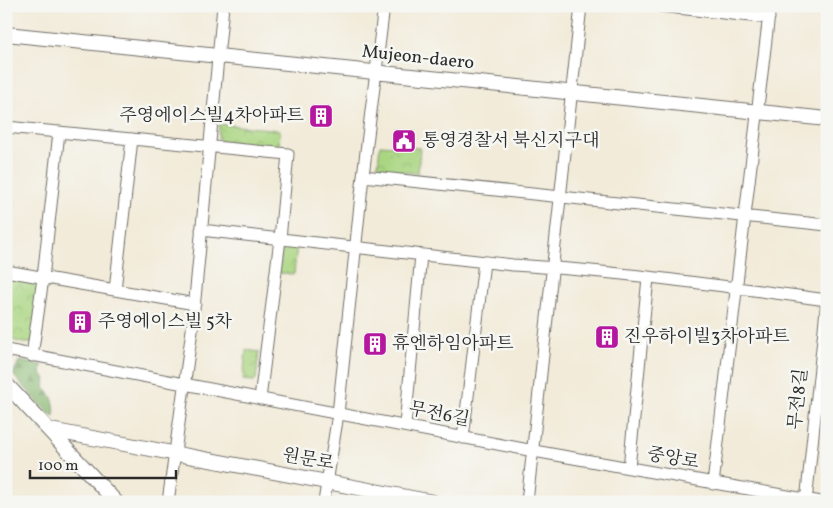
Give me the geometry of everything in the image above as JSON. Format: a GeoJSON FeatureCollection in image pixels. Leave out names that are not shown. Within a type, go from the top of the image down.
{"type":"FeatureCollection","features":[{"type":"Feature","properties":{"kind":"street"},"geometry":{"type":"LineString","coordinates":[[168,502],[185,385],[194,304],[223,6]]}},
{"type":"Feature","properties":{"kind":"street"},"geometry":{"type":"LineString","coordinates":[[324,502],[338,414],[355,247],[384,6]]}},
{"type":"Feature","properties":{"kind":"street"},"geometry":{"type":"LineString","coordinates":[[527,502],[581,6]]}},
{"type":"Feature","properties":{"kind":"street"},"geometry":{"type":"LineString","coordinates":[[658,6],[770,12],[713,484]]}},
{"type":"Feature","properties":{"kind":"street","name":"Mujeon-daero"},"geometry":{"type":"LineString","coordinates":[[6,34],[827,119]]}},
{"type":"Feature","properties":{"kind":"street"},"geometry":{"type":"LineString","coordinates":[[6,127],[288,154],[280,239],[260,399]]}},
{"type":"Feature","properties":{"kind":"street"},"geometry":{"type":"LineString","coordinates":[[32,356],[43,278],[59,132]]}},
{"type":"Feature","properties":{"kind":"street"},"geometry":{"type":"LineString","coordinates":[[115,290],[132,138]]}},
{"type":"Feature","properties":{"kind":"street"},"geometry":{"type":"LineString","coordinates":[[364,176],[827,225]]}},
{"type":"Feature","properties":{"kind":"street"},"geometry":{"type":"LineString","coordinates":[[201,230],[484,262],[552,267]]}},
{"type":"Feature","properties":{"kind":"street"},"geometry":{"type":"LineString","coordinates":[[405,426],[421,255]]}},
{"type":"Feature","properties":{"kind":"street"},"geometry":{"type":"LineString","coordinates":[[463,438],[484,262]]}},
{"type":"Feature","properties":{"kind":"street","name":"무전8길"},"geometry":{"type":"LineString","coordinates":[[552,267],[737,287],[827,300],[806,501]]}},
{"type":"Feature","properties":{"kind":"street"},"geometry":{"type":"LineString","coordinates":[[6,271],[194,304]]}},
{"type":"Feature","properties":{"kind":"street"},"geometry":{"type":"LineString","coordinates":[[629,468],[648,278]]}},
{"type":"Feature","properties":{"kind":"street","name":"무전6길"},"geometry":{"type":"LineString","coordinates":[[6,350],[534,451]]}},
{"type":"Feature","properties":{"kind":"street"},"geometry":{"type":"LineString","coordinates":[[6,384],[116,502]]}},
{"type":"Feature","properties":{"kind":"street","name":"원문로"},"geometry":{"type":"LineString","coordinates":[[50,430],[433,502]]}},
{"type":"Feature","properties":{"kind":"street","name":"중앙로"},"geometry":{"type":"LineString","coordinates":[[534,451],[806,501],[821,502]]}},
{"type":"Feature","properties":{"kind":"green space"},"geometry":{"type":"Polygon","coordinates":[[[219,124],[280,130],[279,147],[222,142],[218,137],[219,124]]]}},
{"type":"Feature","properties":{"kind":"green space"},"geometry":{"type":"Polygon","coordinates":[[[380,145],[420,148],[418,173],[382,170],[378,164],[380,145]]]}},
{"type":"Feature","properties":{"kind":"green space"},"geometry":{"type":"Polygon","coordinates":[[[288,243],[297,244],[294,274],[279,273],[282,249],[288,243]]]}},
{"type":"Feature","properties":{"kind":"green space"},"geometry":{"type":"Polygon","coordinates":[[[6,278],[39,284],[33,343],[23,343],[6,338],[6,278]]]}},
{"type":"Feature","properties":{"kind":"green space"},"geometry":{"type":"Polygon","coordinates":[[[246,350],[259,352],[256,379],[254,381],[243,380],[246,350]]]}},
{"type":"Feature","properties":{"kind":"green space"},"geometry":{"type":"Polygon","coordinates":[[[19,361],[42,365],[41,374],[46,379],[44,388],[50,394],[53,401],[55,408],[54,416],[50,415],[14,376],[19,361]]]}},
{"type":"Feature","properties":{"kind":"place","name":"주영에이스빌4차아파트"},"geometry":{"type":"Point","coordinates":[321,116]}},
{"type":"Feature","properties":{"kind":"place","name":"통영경찰서 북신지구대"},"geometry":{"type":"Point","coordinates":[404,141]}},
{"type":"Feature","properties":{"kind":"place","name":"주영에이스빌 5차"},"geometry":{"type":"Point","coordinates":[80,322]}},
{"type":"Feature","properties":{"kind":"place","name":"진우하이빌3차아파트"},"geometry":{"type":"Point","coordinates":[607,337]}},
{"type":"Feature","properties":{"kind":"place","name":"휴엔하임아파트"},"geometry":{"type":"Point","coordinates":[375,344]}}]}
